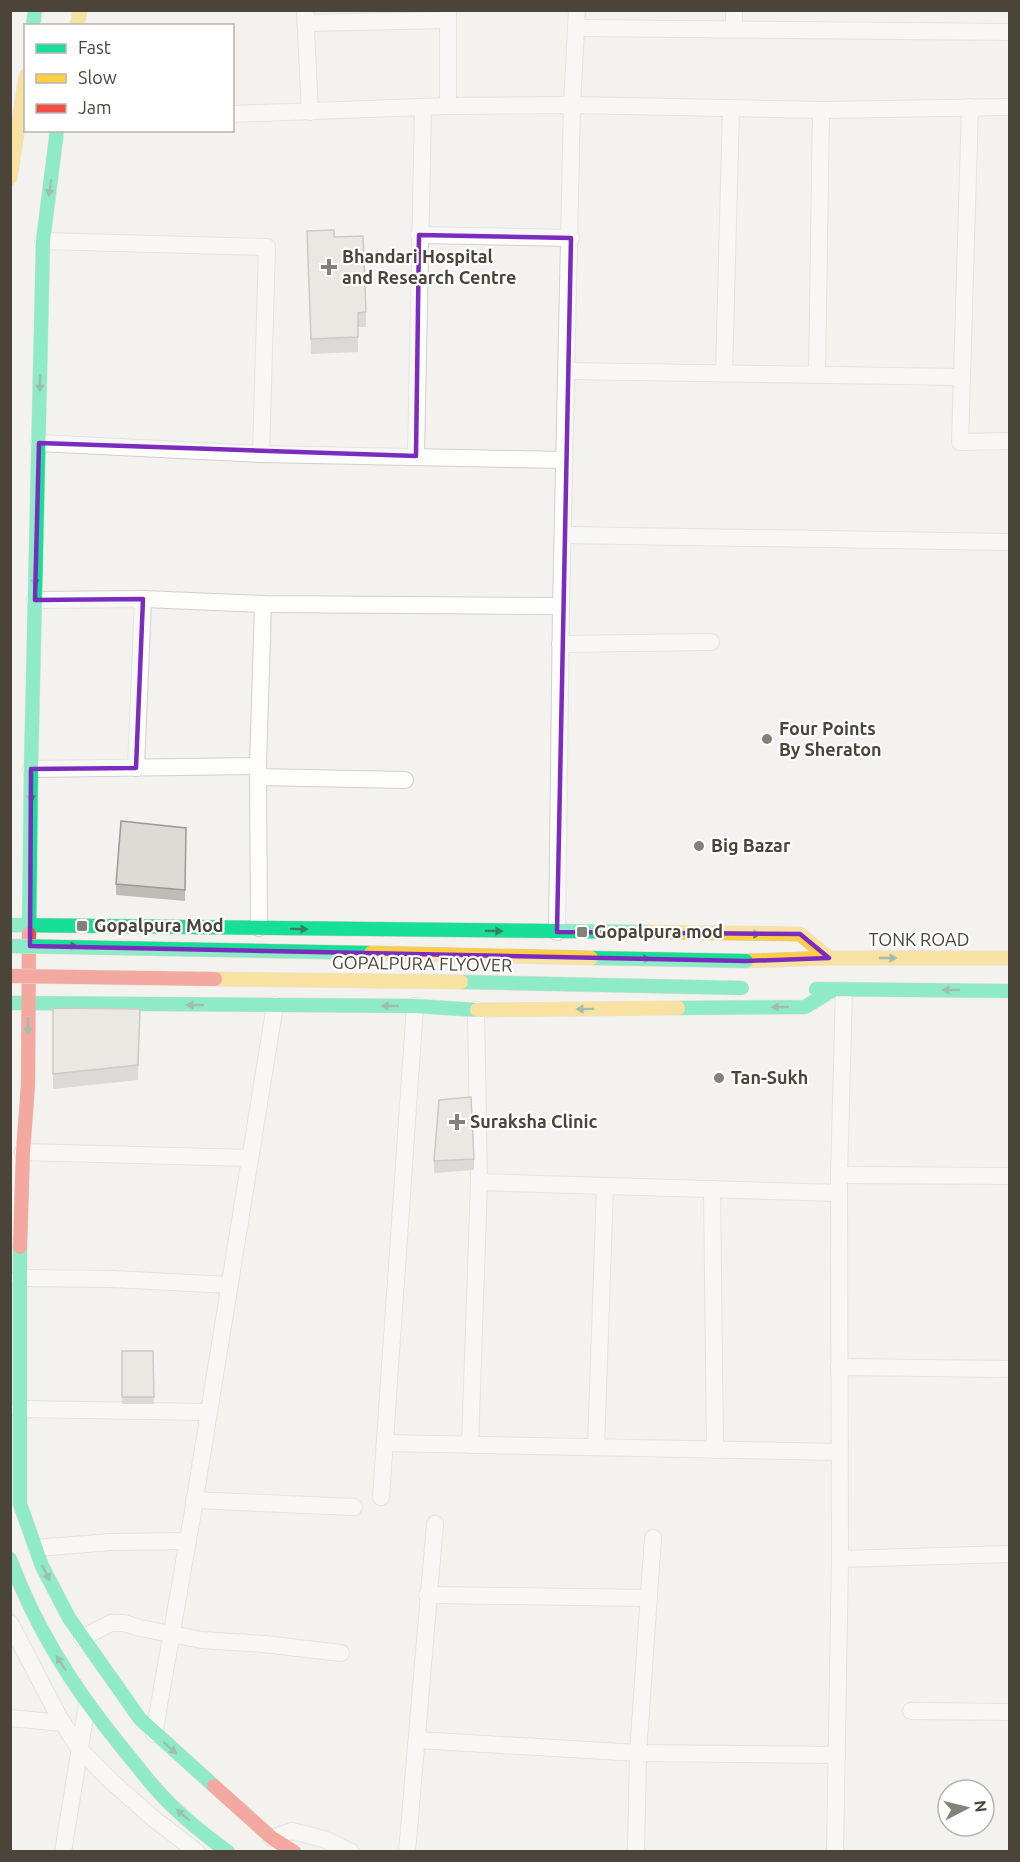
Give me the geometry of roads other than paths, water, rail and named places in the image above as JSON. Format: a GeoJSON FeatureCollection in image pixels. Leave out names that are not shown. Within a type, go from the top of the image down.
{"type":"FeatureCollection","features":[{"type":"Feature","properties":{"kind":"main road"},"geometry":{"type":"LineString","coordinates":[[10,178],[24,89]]}},
{"type":"Feature","properties":{"kind":"main road"},"geometry":{"type":"LineString","coordinates":[[57,132],[43,242],[31,769],[28,1085],[23,1152],[19,1278],[20,1504],[42,1566],[69,1618],[140,1719],[272,1839],[294,1851]]}},
{"type":"Feature","properties":{"kind":"main road"},"geometry":{"type":"LineString","coordinates":[[10,926],[800,934],[829,958]]}},
{"type":"Feature","properties":{"kind":"main road"},"geometry":{"type":"LineString","coordinates":[[359,929],[359,1006]]}},
{"type":"Feature","properties":{"kind":"main road","name":"GOPALPURA FLYOVER"},"geometry":{"type":"LineString","coordinates":[[10,946],[746,961],[829,958]]}},
{"type":"Feature","properties":{"kind":"main road","name":"TONK ROAD"},"geometry":{"type":"LineString","coordinates":[[829,958],[1010,958]]}},
{"type":"Feature","properties":{"kind":"main road","name":"GOPALPURA FLYOVER"},"geometry":{"type":"LineString","coordinates":[[10,976],[747,989]]}},
{"type":"Feature","properties":{"kind":"main road"},"geometry":{"type":"LineString","coordinates":[[799,989],[1010,991]]}},
{"type":"Feature","properties":{"kind":"main road"},"geometry":{"type":"LineString","coordinates":[[10,1003],[415,1006],[476,1010],[805,1007],[839,990]]}},
{"type":"Feature","properties":{"kind":"main road"},"geometry":{"type":"LineString","coordinates":[[10,1558],[14,1584],[87,1704],[160,1794],[183,1816],[228,1851]]}},
{"type":"Feature","properties":{"kind":"street"},"geometry":{"type":"LineString","coordinates":[[557,932],[560,644],[571,238],[572,105],[578,10]]}},
{"type":"Feature","properties":{"kind":"street"},"geometry":{"type":"LineString","coordinates":[[734,10],[734,29]]}},
{"type":"Feature","properties":{"kind":"street"},"geometry":{"type":"LineString","coordinates":[[310,112],[305,17],[448,15],[447,106]]}},
{"type":"Feature","properties":{"kind":"street"},"geometry":{"type":"LineString","coordinates":[[576,28],[1010,32]]}},
{"type":"Feature","properties":{"kind":"street"},"geometry":{"type":"LineString","coordinates":[[234,114],[447,106],[572,105],[821,110],[1010,107]]}},
{"type":"Feature","properties":{"kind":"street"},"geometry":{"type":"LineString","coordinates":[[969,107],[960,442],[1010,441]]}},
{"type":"Feature","properties":{"kind":"street"},"geometry":{"type":"LineString","coordinates":[[416,456],[423,108]]}},
{"type":"Feature","properties":{"kind":"street"},"geometry":{"type":"LineString","coordinates":[[724,373],[731,108]]}},
{"type":"Feature","properties":{"kind":"street"},"geometry":{"type":"LineString","coordinates":[[817,375],[821,110]]}},
{"type":"Feature","properties":{"kind":"street"},"geometry":{"type":"LineString","coordinates":[[419,235],[571,238]]}},
{"type":"Feature","properties":{"kind":"street"},"geometry":{"type":"LineString","coordinates":[[43,242],[267,247],[261,454]]}},
{"type":"Feature","properties":{"kind":"street"},"geometry":{"type":"LineString","coordinates":[[567,370],[962,377]]}},
{"type":"Feature","properties":{"kind":"street"},"geometry":{"type":"LineString","coordinates":[[39,443],[261,454],[565,460]]}},
{"type":"Feature","properties":{"kind":"street"},"geometry":{"type":"LineString","coordinates":[[563,535],[1010,542]]}},
{"type":"Feature","properties":{"kind":"street"},"geometry":{"type":"LineString","coordinates":[[136,768],[143,599]]}},
{"type":"Feature","properties":{"kind":"street"},"geometry":{"type":"LineString","coordinates":[[35,600],[143,599],[262,604],[561,606]]}},
{"type":"Feature","properties":{"kind":"street"},"geometry":{"type":"LineString","coordinates":[[259,928],[258,771],[262,604]]}},
{"type":"Feature","properties":{"kind":"street"},"geometry":{"type":"LineString","coordinates":[[560,644],[711,642]]}},
{"type":"Feature","properties":{"kind":"street"},"geometry":{"type":"LineString","coordinates":[[31,769],[136,768],[258,771],[405,780]]}},
{"type":"Feature","properties":{"kind":"street"},"geometry":{"type":"LineString","coordinates":[[835,1851],[840,1559],[839,990]]}},
{"type":"Feature","properties":{"kind":"street"},"geometry":{"type":"LineString","coordinates":[[154,1734],[275,1005]]}},
{"type":"Feature","properties":{"kind":"street"},"geometry":{"type":"LineString","coordinates":[[381,1497],[415,1006]]}},
{"type":"Feature","properties":{"kind":"street"},"geometry":{"type":"LineString","coordinates":[[470,1445],[479,1182],[476,1010]]}},
{"type":"Feature","properties":{"kind":"street"},"geometry":{"type":"LineString","coordinates":[[23,1152],[249,1158]]}},
{"type":"Feature","properties":{"kind":"street"},"geometry":{"type":"LineString","coordinates":[[839,1175],[1010,1176]]}},
{"type":"Feature","properties":{"kind":"street"},"geometry":{"type":"LineString","coordinates":[[479,1182],[839,1193]]}},
{"type":"Feature","properties":{"kind":"street"},"geometry":{"type":"LineString","coordinates":[[596,1448],[605,1186]]}},
{"type":"Feature","properties":{"kind":"street"},"geometry":{"type":"LineString","coordinates":[[712,1189],[715,1450]]}},
{"type":"Feature","properties":{"kind":"street"},"geometry":{"type":"LineString","coordinates":[[19,1278],[113,1279],[229,1285]]}},
{"type":"Feature","properties":{"kind":"street"},"geometry":{"type":"LineString","coordinates":[[838,1367],[1010,1369]]}},
{"type":"Feature","properties":{"kind":"street"},"geometry":{"type":"LineString","coordinates":[[19,1409],[208,1412]]}},
{"type":"Feature","properties":{"kind":"street"},"geometry":{"type":"LineString","coordinates":[[386,1443],[839,1452]]}},
{"type":"Feature","properties":{"kind":"street"},"geometry":{"type":"LineString","coordinates":[[194,1500],[354,1507]]}},
{"type":"Feature","properties":{"kind":"street"},"geometry":{"type":"LineString","coordinates":[[407,1851],[427,1594],[435,1524]]}},
{"type":"Feature","properties":{"kind":"street"},"geometry":{"type":"LineString","coordinates":[[636,1851],[638,1753],[653,1538]]}},
{"type":"Feature","properties":{"kind":"street"},"geometry":{"type":"LineString","coordinates":[[36,1548],[111,1542],[188,1540]]}},
{"type":"Feature","properties":{"kind":"street"},"geometry":{"type":"LineString","coordinates":[[840,1559],[1010,1554]]}},
{"type":"Feature","properties":{"kind":"street"},"geometry":{"type":"LineString","coordinates":[[427,1594],[648,1598]]}},
{"type":"Feature","properties":{"kind":"street"},"geometry":{"type":"LineString","coordinates":[[10,1623],[63,1723],[80,1750],[154,1819],[196,1851]]}},
{"type":"Feature","properties":{"kind":"street"},"geometry":{"type":"LineString","coordinates":[[82,1638],[111,1623],[124,1623],[202,1640],[341,1653]]}},
{"type":"Feature","properties":{"kind":"street"},"geometry":{"type":"LineString","coordinates":[[63,1851],[87,1704]]}},
{"type":"Feature","properties":{"kind":"street"},"geometry":{"type":"LineString","coordinates":[[911,1711],[1010,1712]]}},
{"type":"Feature","properties":{"kind":"street"},"geometry":{"type":"LineString","coordinates":[[10,1718],[63,1723]]}},
{"type":"Feature","properties":{"kind":"street"},"geometry":{"type":"LineString","coordinates":[[417,1740],[638,1753],[837,1755]]}},
{"type":"Feature","properties":{"kind":"street"},"geometry":{"type":"LineString","coordinates":[[272,1839],[292,1831],[324,1839],[351,1851]]}},
{"type":"Feature","properties":{"kind":"place","name":"Bhandari Hospital and Research Centre"},"geometry":{"type":"Point","coordinates":[329,267]}},
{"type":"Feature","properties":{"kind":"place","name":"Four Points By Sheraton"},"geometry":{"type":"Point","coordinates":[767,739]}},
{"type":"Feature","properties":{"kind":"place","name":"Big Bazar"},"geometry":{"type":"Point","coordinates":[699,846]}},
{"type":"Feature","properties":{"kind":"place","name":"Gopalpura Mod"},"geometry":{"type":"Point","coordinates":[82,926]}},
{"type":"Feature","properties":{"kind":"place","name":"Gopalpura mod"},"geometry":{"type":"Point","coordinates":[582,932]}},
{"type":"Feature","properties":{"kind":"place","name":"Tan-Sukh"},"geometry":{"type":"Point","coordinates":[719,1078]}},
{"type":"Feature","properties":{"kind":"place","name":"Suraksha Clinic"},"geometry":{"type":"Point","coordinates":[457,1122]}}]}
